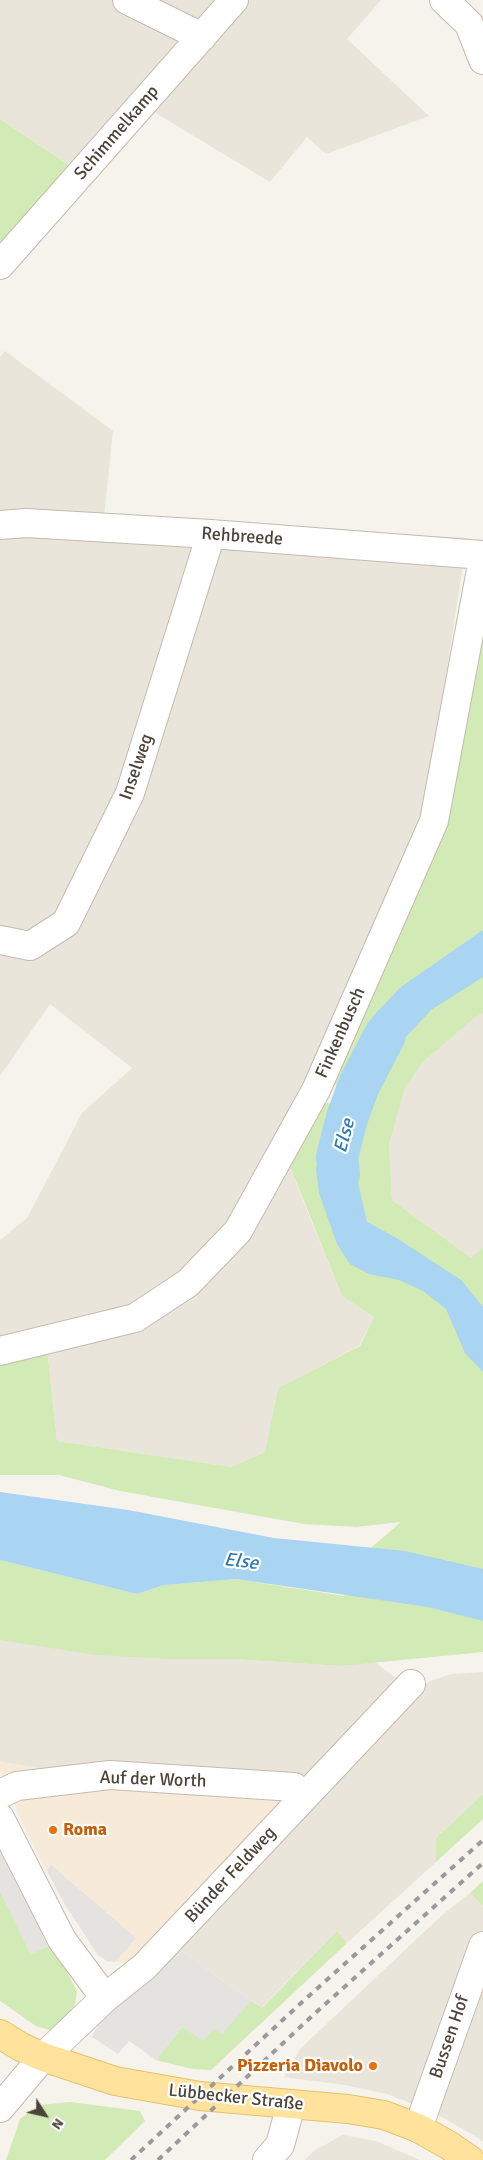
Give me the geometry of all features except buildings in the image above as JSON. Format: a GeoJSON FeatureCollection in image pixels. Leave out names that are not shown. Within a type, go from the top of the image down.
{"type":"FeatureCollection","features":[{"type":"Feature","properties":{"kind":"main road","name":"Lübbecker Straße"},"geometry":{"type":"LineString","coordinates":[[0,2034],[21,2047],[43,2057],[88,2074],[139,2086],[200,2096],[348,2109],[384,2115],[418,2128],[470,2160]]}},
{"type":"Feature","properties":{"kind":"street"},"geometry":{"type":"LineString","coordinates":[[127,0],[202,37]]}},
{"type":"Feature","properties":{"kind":"street","name":"Schimmelkamp"},"geometry":{"type":"LineString","coordinates":[[0,265],[234,0]]}},
{"type":"Feature","properties":{"kind":"street"},"geometry":{"type":"LineString","coordinates":[[444,0],[469,24],[483,60]]}},
{"type":"Feature","properties":{"kind":"street","name":"Rehbreede"},"geometry":{"type":"LineString","coordinates":[[0,525],[26,523],[210,534],[483,555]]}},
{"type":"Feature","properties":{"kind":"street","name":"Inselweg"},"geometry":{"type":"LineString","coordinates":[[0,940],[30,946],[66,923],[130,793],[210,534]]}},
{"type":"Feature","properties":{"kind":"street","name":"Finkenbusch"},"geometry":{"type":"LineString","coordinates":[[0,1350],[135,1318],[188,1283],[238,1231],[316,1090],[434,822],[483,559]]}},
{"type":"Feature","properties":{"kind":"street","name":"Bünder Feldweg"},"geometry":{"type":"LineString","coordinates":[[0,2108],[43,2057],[105,1998],[144,1967],[411,1684]]}},
{"type":"Feature","properties":{"kind":"street","name":"Auf der Worth"},"geometry":{"type":"LineString","coordinates":[[0,1794],[16,1786],[110,1775],[294,1786],[304,1797]]}},
{"type":"Feature","properties":{"kind":"street"},"geometry":{"type":"LineString","coordinates":[[0,1818],[62,1940],[105,1998]]}},
{"type":"Feature","properties":{"kind":"street","name":"Bussen Hof"},"geometry":{"type":"LineString","coordinates":[[418,2128],[483,1946]]}},
{"type":"Feature","properties":{"kind":"street"},"geometry":{"type":"LineString","coordinates":[[267,2160],[280,2145],[291,2105]]}},
{"type":"Feature","properties":{"kind":"shaded area"},"geometry":{"type":"Polygon","coordinates":[[[0,0],[221,0],[72,167],[0,119],[0,0]]]}},
{"type":"Feature","properties":{"kind":"shaded area"},"geometry":{"type":"Polygon","coordinates":[[[248,0],[381,0],[347,39],[429,116],[326,154],[307,137],[270,182],[149,109],[248,0]]]}},
{"type":"Feature","properties":{"kind":"shaded area"},"geometry":{"type":"Polygon","coordinates":[[[5,351],[113,431],[104,518],[467,538],[424,820],[279,1136],[342,1296],[374,1317],[359,1346],[278,1388],[265,1452],[231,1467],[57,1441],[47,1349],[0,1361],[0,1240],[27,1218],[82,1113],[132,1068],[50,1004],[0,1076],[0,357],[5,351]]]}},
{"type":"Feature","properties":{"kind":"shaded area"},"geometry":{"type":"Polygon","coordinates":[[[483,1013],[483,1247],[471,1258],[392,1200],[389,1145],[405,1086],[423,1062],[474,1017],[483,1013]]]}},
{"type":"Feature","properties":{"kind":"shaded area"},"geometry":{"type":"Polygon","coordinates":[[[0,1640],[168,1659],[233,1659],[341,1666],[375,1662],[415,1693],[430,1681],[451,1674],[483,1672],[483,1794],[436,1838],[436,1862],[347,1943],[337,1931],[261,2008],[174,1946],[112,1779],[0,1762],[0,1640]]]}},
{"type":"Feature","properties":{"kind":"shaded area"},"geometry":{"type":"Polygon","coordinates":[[[0,1762],[112,1779],[293,1801],[134,1964],[107,1961],[98,1955],[64,1903],[28,1836],[0,1770],[0,1762]]]}},
{"type":"Feature","properties":{"kind":"shaded area"},"geometry":{"type":"Polygon","coordinates":[[[0,1848],[48,1946],[31,1955],[0,1891],[0,1848]]]}},
{"type":"Feature","properties":{"kind":"shaded area"},"geometry":{"type":"Polygon","coordinates":[[[51,1865],[136,1938],[115,1962],[107,1961],[98,1955],[64,1903],[47,1871],[51,1865]]]}},
{"type":"Feature","properties":{"kind":"shaded area"},"geometry":{"type":"Polygon","coordinates":[[[470,1893],[483,1906],[483,2142],[433,2112],[387,2094],[345,2085],[284,2077],[300,2049],[441,1916],[470,1893]]]}},
{"type":"Feature","properties":{"kind":"shaded area"},"geometry":{"type":"Polygon","coordinates":[[[174,1946],[251,2001],[222,2034],[214,2029],[203,2041],[182,2027],[156,2060],[129,2041],[118,2054],[92,2037],[100,2022],[126,1989],[174,1946]]]}},
{"type":"Feature","properties":{"kind":"shaded area"},"geometry":{"type":"Polygon","coordinates":[[[343,2135],[376,2141],[420,2160],[305,2160],[315,2150],[343,2135]]]}},
{"type":"Feature","properties":{"kind":"green space"},"geometry":{"type":"Polygon","coordinates":[[[0,119],[72,167],[0,247],[0,119]]]}},
{"type":"Feature","properties":{"kind":"green space"},"geometry":{"type":"Polygon","coordinates":[[[483,599],[483,1013],[474,1018],[423,1062],[405,1087],[389,1145],[392,1200],[471,1258],[483,1247],[483,1652],[341,1666],[233,1659],[168,1659],[96,1655],[0,1640],[0,1560],[137,1594],[164,1585],[236,1579],[344,1596],[372,1547],[401,1522],[356,1527],[304,1524],[120,1491],[59,1475],[0,1475],[0,1361],[47,1349],[57,1441],[231,1467],[265,1452],[278,1388],[360,1346],[374,1317],[342,1296],[290,1166],[321,1102],[371,1112],[374,1095],[327,1083],[440,827],[483,599]]]}},
{"type":"Feature","properties":{"kind":"green space"},"geometry":{"type":"Polygon","coordinates":[[[483,1794],[483,1819],[436,1862],[436,1838],[483,1794]]]}},
{"type":"Feature","properties":{"kind":"green space"},"geometry":{"type":"Polygon","coordinates":[[[483,1881],[483,1906],[470,1893],[483,1881]]]}},
{"type":"Feature","properties":{"kind":"green space"},"geometry":{"type":"Polygon","coordinates":[[[0,1891],[31,1954],[48,1946],[54,1947],[77,1991],[75,2005],[65,2019],[50,2030],[36,2026],[0,2001],[0,1891]]]}},
{"type":"Feature","properties":{"kind":"green space"},"geometry":{"type":"Polygon","coordinates":[[[337,1931],[347,1943],[211,2070],[192,2069],[156,2060],[182,2027],[214,2029],[251,2001],[262,2008],[337,1931]]]}},
{"type":"Feature","properties":{"kind":"green space"},"geometry":{"type":"Polygon","coordinates":[[[70,2102],[140,2111],[145,2121],[105,2160],[6,2160],[20,2119],[40,2105],[70,2102]]]}},
{"type":"Feature","properties":{"kind":"water"},"geometry":{"type":"Polygon","coordinates":[[[483,930],[483,977],[431,1010],[376,1069],[367,1088],[349,1083],[373,1016],[401,987],[483,930]]]}},
{"type":"Feature","properties":{"kind":"water"},"geometry":{"type":"Polygon","coordinates":[[[341,1115],[354,1119],[358,1124],[358,1142],[354,1166],[367,1222],[395,1237],[461,1280],[483,1307],[483,1372],[465,1353],[446,1309],[423,1291],[399,1280],[369,1274],[350,1264],[337,1244],[319,1193],[316,1169],[321,1148],[341,1115]]]}},
{"type":"Feature","properties":{"kind":"water"},"geometry":{"type":"Polygon","coordinates":[[[0,1492],[128,1510],[274,1538],[405,1551],[483,1569],[483,1621],[428,1607],[236,1579],[164,1585],[137,1594],[0,1560],[0,1492]]]}},
{"type":"Feature","properties":{"kind":"waterway","name":"Else"},"geometry":{"type":"LineString","coordinates":[[339,1174],[337,1157],[347,1118],[359,1085],[385,1035]]}},
{"type":"Feature","properties":{"kind":"railway"},"geometry":{"type":"LineString","coordinates":[[131,2160],[300,2004],[483,1840]]}},
{"type":"Feature","properties":{"kind":"railway"},"geometry":{"type":"LineString","coordinates":[[158,2160],[311,2017],[483,1863]]}},
{"type":"Feature","properties":{"kind":"place","name":"Roma"},"geometry":{"type":"Point","coordinates":[53,1830]}},
{"type":"Feature","properties":{"kind":"place","name":"Pizzeria Diavolo"},"geometry":{"type":"Point","coordinates":[373,2066]}}]}
